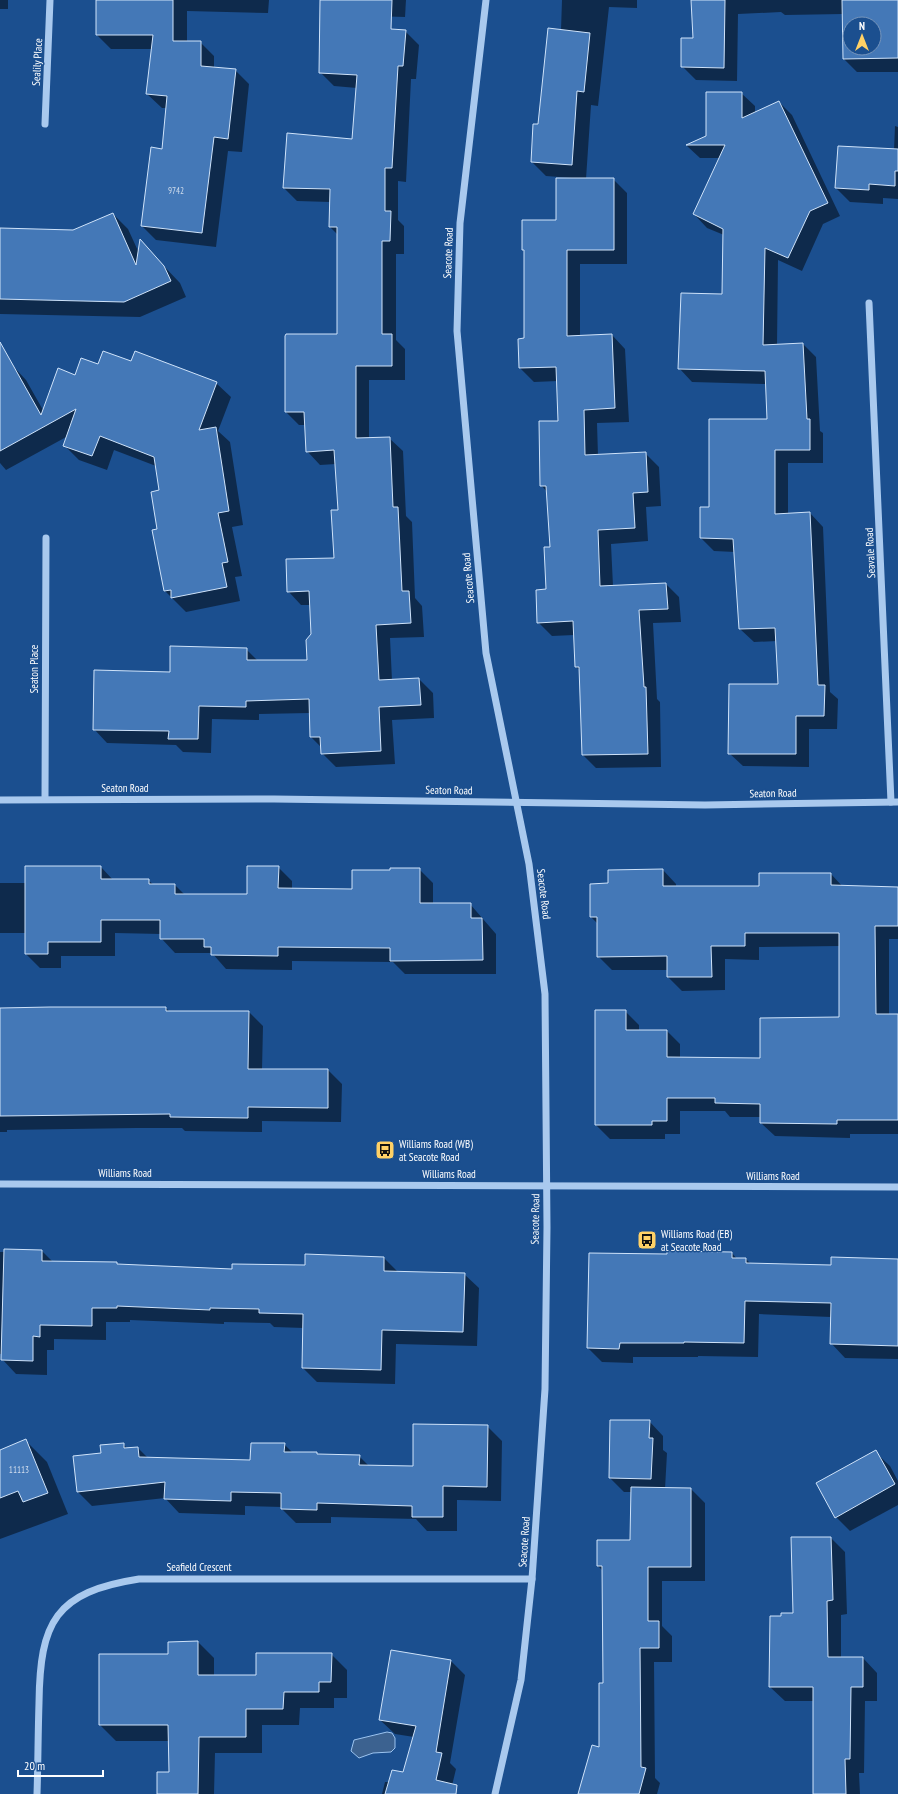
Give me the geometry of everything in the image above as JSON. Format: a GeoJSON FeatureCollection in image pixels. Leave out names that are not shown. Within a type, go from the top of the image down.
{"type":"FeatureCollection","features":[{"type":"Feature","properties":{"kind":"street","name":"Sealily Place"},"geometry":{"type":"LineString","coordinates":[[45,124],[50,0]]}},
{"type":"Feature","properties":{"kind":"street","name":"Seacote Road"},"geometry":{"type":"LineString","coordinates":[[486,0],[460,223],[457,331],[486,653],[515,803],[529,864],[545,994],[546,1186],[544,1389],[532,1579],[521,1680],[495,1794]]}},
{"type":"Feature","properties":{"kind":"street","name":"Seavale Road"},"geometry":{"type":"LineString","coordinates":[[869,302],[895,802]]}},
{"type":"Feature","properties":{"kind":"street","name":"Seaton Place"},"geometry":{"type":"LineString","coordinates":[[45,800],[46,538]]}},
{"type":"Feature","properties":{"kind":"street","name":"Seaton Road"},"geometry":{"type":"LineString","coordinates":[[0,800],[274,798],[705,805],[895,802]]}},
{"type":"Feature","properties":{"kind":"street","name":"Williams Road"},"geometry":{"type":"LineString","coordinates":[[0,1184],[898,1187]]}},
{"type":"Feature","properties":{"kind":"street","name":"Seafield Crescent"},"geometry":{"type":"LineString","coordinates":[[38,1794],[39,1677],[45,1640],[51,1626],[68,1605],[99,1587],[139,1579],[532,1579]]}},
{"type":"Feature","properties":{"kind":"water"},"geometry":{"type":"Polygon","coordinates":[[[387,1732],[392,1733],[395,1738],[395,1748],[391,1752],[373,1753],[359,1758],[351,1751],[354,1740],[387,1732]]]}},
{"type":"Feature","properties":{"kind":"building"},"geometry":{"type":"Polygon","coordinates":[[[96,0],[173,0],[173,41],[201,41],[201,66],[236,69],[228,139],[214,137],[202,233],[141,226],[151,147],[162,149],[167,96],[146,94],[153,35],[96,35],[96,0]]]}},
{"type":"Feature","properties":{"kind":"building"},"geometry":{"type":"Polygon","coordinates":[[[320,0],[392,0],[391,29],[406,30],[403,66],[398,66],[392,168],[385,168],[385,211],[391,211],[390,241],[382,241],[382,334],[392,334],[392,366],[356,366],[356,438],[390,437],[393,507],[398,507],[402,591],[409,591],[411,623],[376,625],[379,680],[419,678],[421,705],[379,707],[381,751],[321,754],[320,737],[310,737],[309,699],[246,701],[246,707],[199,706],[198,739],[168,739],[169,731],[93,730],[94,670],[170,672],[170,646],[247,648],[247,660],[307,660],[306,640],[311,634],[309,591],[287,592],[286,559],[334,558],[331,510],[338,510],[334,450],[306,452],[304,412],[285,412],[285,336],[286,334],[337,334],[337,227],[329,227],[330,189],[283,188],[287,133],[352,139],[357,75],[319,73],[320,0]]]}},
{"type":"Feature","properties":{"kind":"building"},"geometry":{"type":"Polygon","coordinates":[[[691,0],[725,0],[724,68],[681,67],[681,38],[693,38],[691,0]]]}},
{"type":"Feature","properties":{"kind":"building"},"geometry":{"type":"Polygon","coordinates":[[[842,0],[898,0],[898,58],[843,59],[843,56],[882,56],[882,16],[842,16],[842,0]]]}},
{"type":"Feature","properties":{"kind":"building"},"geometry":{"type":"Polygon","coordinates":[[[548,28],[590,33],[584,92],[577,91],[572,165],[531,162],[533,124],[538,124],[548,28]]]}},
{"type":"Feature","properties":{"kind":"building"},"geometry":{"type":"Polygon","coordinates":[[[706,92],[742,92],[742,118],[779,101],[828,203],[810,211],[788,258],[765,248],[763,345],[803,343],[807,419],[810,419],[810,450],[775,450],[775,514],[810,512],[818,685],[825,685],[824,716],[796,716],[796,754],[728,754],[729,684],[778,684],[775,628],[739,629],[733,539],[700,538],[700,507],[709,507],[709,419],[767,419],[765,371],[678,369],[681,293],[722,294],[723,229],[693,214],[725,145],[686,145],[706,136],[706,92]]]}},
{"type":"Feature","properties":{"kind":"building"},"geometry":{"type":"Polygon","coordinates":[[[838,146],[898,149],[898,171],[895,171],[895,186],[869,184],[869,190],[835,188],[838,146]]]}},
{"type":"Feature","properties":{"kind":"building"},"geometry":{"type":"Polygon","coordinates":[[[556,178],[614,178],[614,250],[567,250],[567,336],[612,334],[615,408],[584,410],[585,455],[646,452],[648,492],[633,493],[635,528],[598,530],[600,586],[666,583],[668,609],[639,610],[644,687],[646,687],[648,754],[582,755],[579,667],[575,667],[573,621],[537,623],[536,590],[546,589],[544,547],[550,547],[546,486],[540,486],[539,421],[558,421],[556,367],[519,368],[518,339],[524,338],[524,250],[522,250],[522,220],[556,220],[556,178]]]}},
{"type":"Feature","properties":{"kind":"building"},"geometry":{"type":"Polygon","coordinates":[[[113,213],[136,265],[140,239],[164,266],[171,281],[124,302],[0,299],[0,228],[73,230],[113,213]]]}},
{"type":"Feature","properties":{"kind":"building"},"geometry":{"type":"Polygon","coordinates":[[[0,342],[41,415],[58,368],[75,375],[81,358],[98,364],[103,351],[131,361],[135,351],[217,382],[199,430],[216,427],[229,511],[218,513],[228,562],[222,563],[227,587],[171,598],[171,590],[164,591],[152,530],[157,529],[151,492],[159,490],[154,457],[100,436],[92,456],[63,446],[76,409],[0,451],[0,342]]]}},
{"type":"Feature","properties":{"kind":"building"},"geometry":{"type":"Polygon","coordinates":[[[25,866],[101,866],[101,879],[149,879],[149,884],[175,884],[175,894],[247,894],[247,866],[279,866],[278,888],[352,889],[352,870],[420,868],[420,903],[471,903],[471,918],[482,918],[483,960],[390,961],[390,948],[278,947],[278,956],[211,955],[211,947],[204,947],[204,939],[160,939],[160,920],[101,920],[101,942],[48,942],[48,954],[25,954],[25,866]]]}},
{"type":"Feature","properties":{"kind":"building"},"geometry":{"type":"Polygon","coordinates":[[[663,869],[663,886],[759,886],[759,873],[831,873],[831,885],[898,887],[898,926],[875,926],[876,1014],[898,1014],[898,1120],[837,1120],[837,1124],[760,1123],[760,1104],[715,1103],[715,1098],[667,1098],[667,1121],[652,1121],[652,1125],[595,1125],[595,1010],[626,1010],[626,1030],[667,1030],[667,1057],[760,1058],[760,1018],[839,1017],[839,933],[745,933],[745,946],[711,946],[712,977],[667,977],[667,956],[597,957],[597,917],[590,917],[590,884],[608,883],[608,870],[663,869]]]}},
{"type":"Feature","properties":{"kind":"building"},"geometry":{"type":"Polygon","coordinates":[[[166,1007],[166,1011],[249,1011],[248,1069],[328,1069],[328,1108],[248,1107],[248,1118],[170,1117],[170,1114],[0,1116],[0,1008],[166,1007]]]}},
{"type":"Feature","properties":{"kind":"building"},"geometry":{"type":"Polygon","coordinates":[[[4,1249],[42,1250],[42,1261],[117,1262],[117,1264],[232,1269],[232,1264],[305,1265],[305,1254],[384,1257],[384,1271],[465,1273],[463,1332],[382,1330],[381,1370],[302,1368],[303,1314],[259,1313],[259,1309],[210,1308],[210,1310],[117,1306],[117,1308],[92,1308],[92,1326],[40,1325],[40,1337],[33,1336],[33,1361],[1,1360],[4,1249]]]}},
{"type":"Feature","properties":{"kind":"building"},"geometry":{"type":"Polygon","coordinates":[[[667,1251],[732,1252],[732,1258],[746,1258],[746,1263],[831,1265],[831,1257],[898,1259],[898,1346],[830,1344],[831,1303],[745,1301],[744,1343],[620,1343],[619,1349],[587,1348],[589,1253],[667,1254],[667,1251]]]}},
{"type":"Feature","properties":{"kind":"building"},"geometry":{"type":"Polygon","coordinates":[[[610,1420],[650,1420],[649,1438],[653,1438],[651,1479],[609,1478],[610,1420]]]}},
{"type":"Feature","properties":{"kind":"building"},"geometry":{"type":"Polygon","coordinates":[[[413,1424],[488,1425],[487,1487],[443,1486],[443,1517],[412,1517],[412,1506],[317,1503],[317,1510],[281,1509],[281,1493],[231,1492],[231,1501],[164,1499],[165,1482],[77,1492],[73,1456],[101,1453],[100,1445],[124,1443],[124,1448],[138,1447],[139,1457],[250,1460],[251,1443],[285,1443],[284,1452],[317,1452],[317,1454],[360,1455],[359,1465],[413,1466],[413,1424]]]}},
{"type":"Feature","properties":{"kind":"building"},"geometry":{"type":"Polygon","coordinates":[[[26,1439],[48,1493],[23,1502],[18,1491],[0,1498],[0,1450],[26,1439]]]}},
{"type":"Feature","properties":{"kind":"building"},"geometry":{"type":"Polygon","coordinates":[[[876,1450],[895,1484],[835,1518],[816,1483],[876,1450]]]}},
{"type":"Feature","properties":{"kind":"building"},"geometry":{"type":"Polygon","coordinates":[[[631,1487],[691,1488],[691,1567],[648,1567],[648,1621],[659,1621],[659,1648],[640,1648],[641,1767],[646,1768],[639,1794],[578,1794],[592,1745],[599,1747],[599,1683],[603,1683],[602,1566],[597,1566],[597,1540],[630,1540],[631,1487]]]}},
{"type":"Feature","properties":{"kind":"building"},"geometry":{"type":"Polygon","coordinates":[[[791,1537],[831,1537],[833,1600],[827,1601],[828,1657],[863,1657],[863,1687],[851,1687],[850,1759],[845,1759],[846,1794],[813,1794],[813,1687],[769,1687],[770,1616],[781,1616],[781,1613],[793,1613],[791,1537]]]}},
{"type":"Feature","properties":{"kind":"building"},"geometry":{"type":"Polygon","coordinates":[[[198,1641],[198,1675],[256,1675],[256,1653],[332,1653],[331,1682],[319,1682],[319,1692],[284,1692],[283,1709],[246,1709],[246,1737],[199,1737],[198,1794],[157,1794],[157,1772],[169,1772],[168,1725],[99,1725],[99,1654],[168,1654],[168,1642],[198,1641]]]}},
{"type":"Feature","properties":{"kind":"building"},"geometry":{"type":"Polygon","coordinates":[[[391,1650],[451,1660],[436,1752],[442,1753],[436,1780],[457,1785],[456,1794],[385,1794],[392,1770],[403,1772],[416,1726],[379,1720],[391,1650]]]}},
{"type":"Feature","properties":{"kind":"place","name":"Williams Road (WB) at Seacote Road"},"geometry":{"type":"Point","coordinates":[385,1150]}},
{"type":"Feature","properties":{"kind":"place","name":"Williams Road (EB) at Seacote Road"},"geometry":{"type":"Point","coordinates":[647,1240]}}]}
